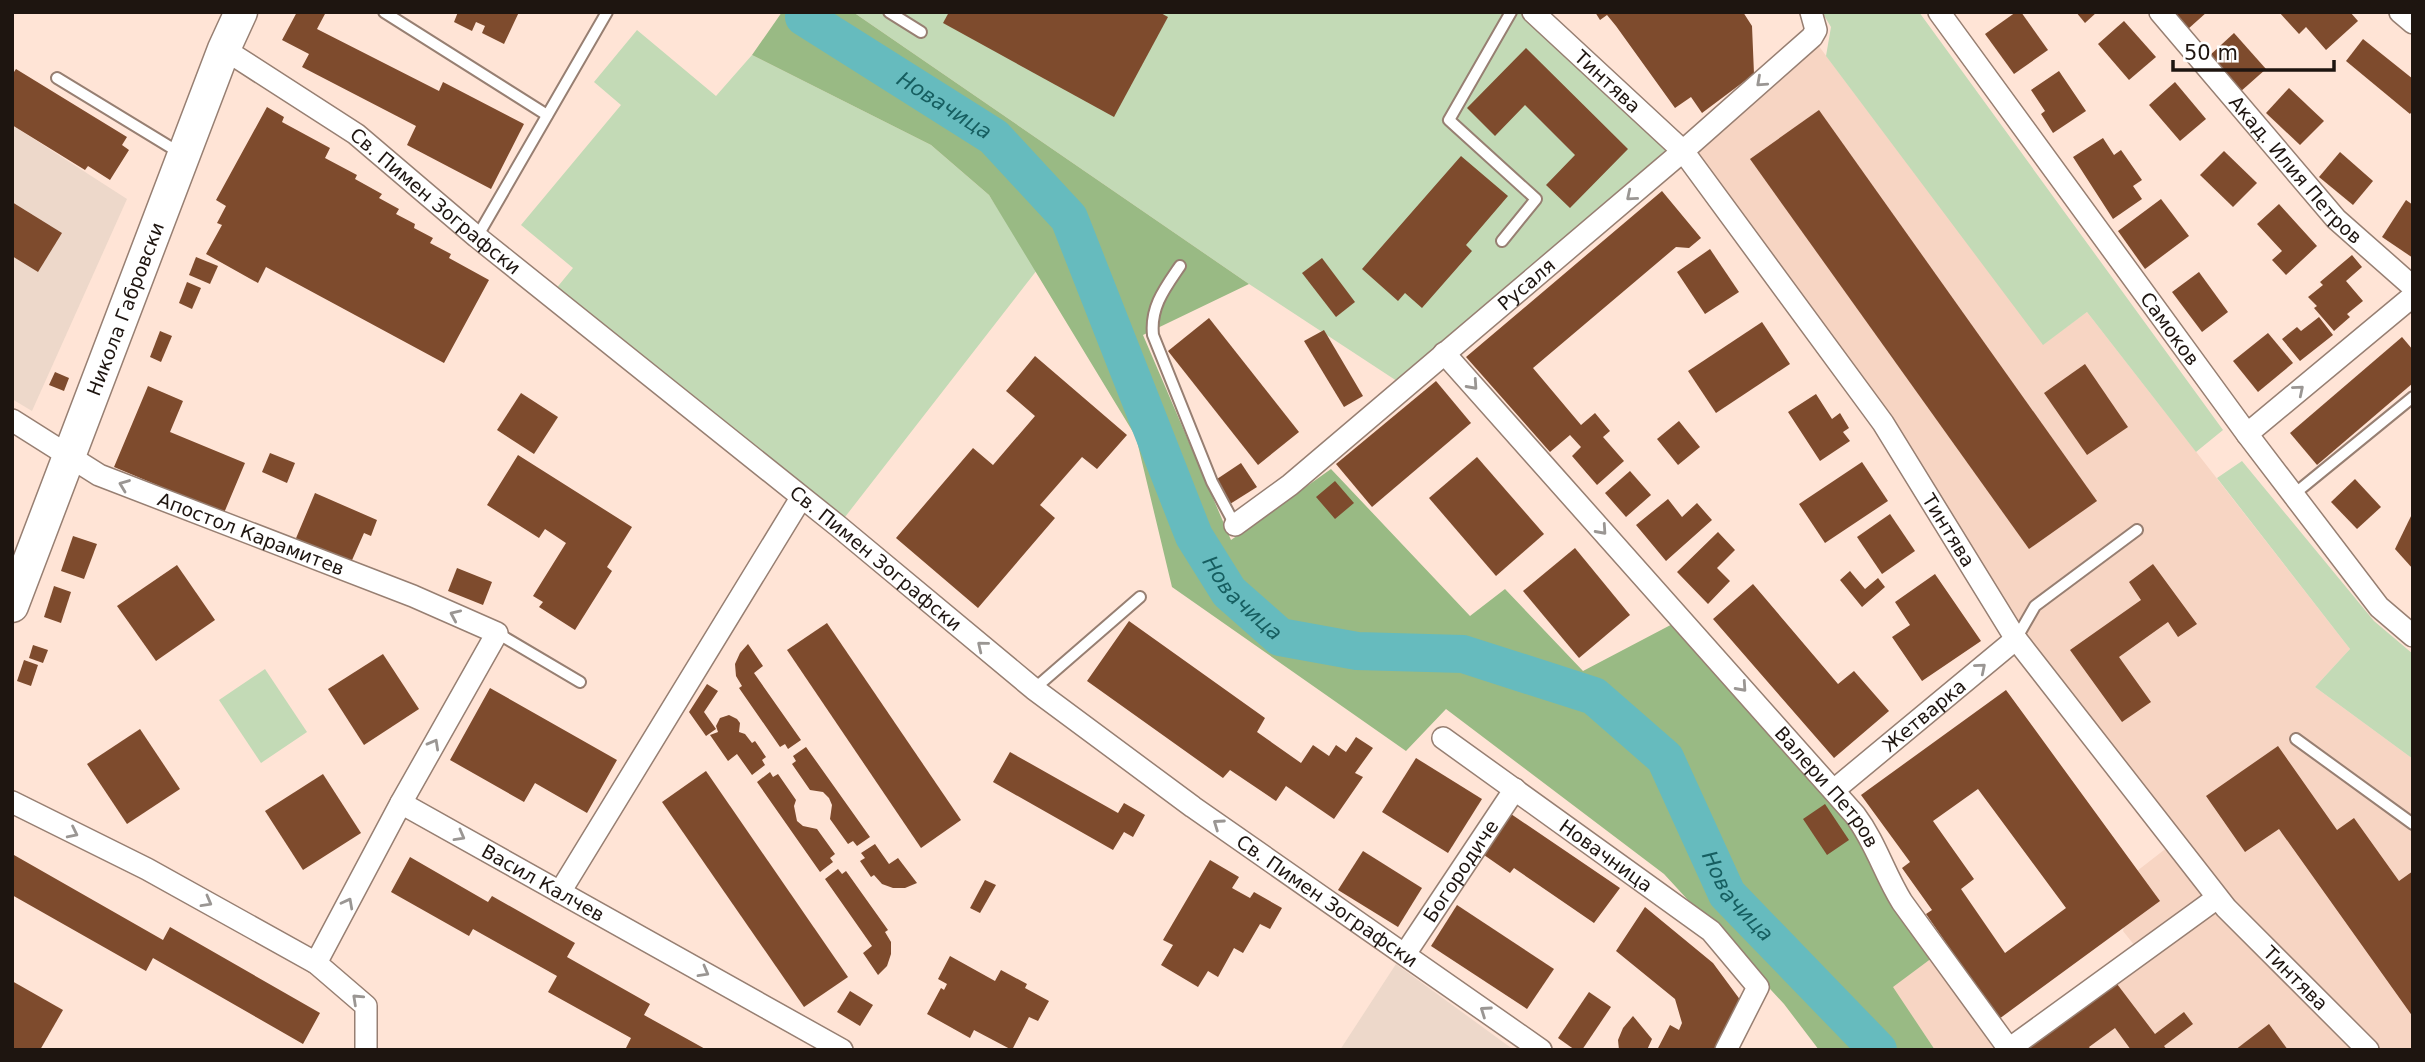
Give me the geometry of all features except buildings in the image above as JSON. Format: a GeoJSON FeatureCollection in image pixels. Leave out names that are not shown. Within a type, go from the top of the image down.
{"type":"FeatureCollection","features":[{"type":"Feature","properties":{"kind":"street","name":"Никола Габровски"},"geometry":{"type":"LineString","coordinates":[[12,606],[224,49],[241,12]]}},
{"type":"Feature","properties":{"kind":"street","name":"Тинтява"},"geometry":{"type":"LineString","coordinates":[[1533,12],[1683,152],[1882,424],[2015,639],[2217,898],[2368,1050]]}},
{"type":"Feature","properties":{"kind":"street","name":"Русаля"},"geometry":{"type":"LineString","coordinates":[[1235,525],[1290,485],[1683,152],[1812,37],[1816,30],[1811,12]]}},
{"type":"Feature","properties":{"kind":"street","name":"Самоков"},"geometry":{"type":"LineString","coordinates":[[1939,12],[2247,434],[2379,607],[2413,636]]}},
{"type":"Feature","properties":{"kind":"street","name":"Акад. Илия Петров"},"geometry":{"type":"LineString","coordinates":[[2160,12],[2336,219],[2413,287]]}},
{"type":"Feature","properties":{"kind":"street"},"geometry":{"type":"LineString","coordinates":[[2400,12],[2413,23]]}},
{"type":"Feature","properties":{"kind":"street","name":"Св. Пимен Зографски"},"geometry":{"type":"LineString","coordinates":[[224,49],[356,134],[477,237],[1034,689],[1193,807],[1541,1050]]}},
{"type":"Feature","properties":{"kind":"street"},"geometry":{"type":"LineString","coordinates":[[2247,434],[2413,296]]}},
{"type":"Feature","properties":{"kind":"street","name":"Валери Петров"},"geometry":{"type":"LineString","coordinates":[[1444,353],[1834,790],[1870,834],[1902,902],[2009,1049],[2217,898]]}},
{"type":"Feature","properties":{"kind":"street","name":"Апостол Карамитев"},"geometry":{"type":"LineString","coordinates":[[12,420],[99,475],[413,596],[496,633]]}},
{"type":"Feature","properties":{"kind":"street"},"geometry":{"type":"LineString","coordinates":[[560,892],[801,498]]}},
{"type":"Feature","properties":{"kind":"street"},"geometry":{"type":"LineString","coordinates":[[316,963],[496,633]]}},
{"type":"Feature","properties":{"kind":"street","name":"Жетварка"},"geometry":{"type":"LineString","coordinates":[[1834,790],[2015,639]]}},
{"type":"Feature","properties":{"kind":"street","name":"Новачница"},"geometry":{"type":"LineString","coordinates":[[1443,738],[1711,930],[1758,987],[1726,1050]]}},
{"type":"Feature","properties":{"kind":"street","name":"Богородиче"},"geometry":{"type":"LineString","coordinates":[[1405,954],[1515,789]]}},
{"type":"Feature","properties":{"kind":"street"},"geometry":{"type":"LineString","coordinates":[[12,802],[147,869],[316,963],[366,1006],[366,1050]]}},
{"type":"Feature","properties":{"kind":"street","name":"Васил Калчев"},"geometry":{"type":"LineString","coordinates":[[401,803],[842,1050]]}},
{"type":"Feature","properties":{"kind":"lane"},"geometry":{"type":"LineString","coordinates":[[384,12],[547,115]]}},
{"type":"Feature","properties":{"kind":"lane"},"geometry":{"type":"LineString","coordinates":[[477,237],[607,12]]}},
{"type":"Feature","properties":{"kind":"lane"},"geometry":{"type":"LineString","coordinates":[[890,12],[921,32]]}},
{"type":"Feature","properties":{"kind":"lane"},"geometry":{"type":"LineString","coordinates":[[1502,241],[1536,199],[1449,120],[1511,12]]}},
{"type":"Feature","properties":{"kind":"lane"},"geometry":{"type":"LineString","coordinates":[[57,78],[184,156]]}},
{"type":"Feature","properties":{"kind":"lane"},"geometry":{"type":"LineString","coordinates":[[1181,266],[1164,288],[1151,319],[1153,335],[1212,482],[1235,525]]}},
{"type":"Feature","properties":{"kind":"lane"},"geometry":{"type":"LineString","coordinates":[[2294,495],[2413,397]]}},
{"type":"Feature","properties":{"kind":"lane"},"geometry":{"type":"LineString","coordinates":[[2015,639],[2035,606],[2137,530]]}},
{"type":"Feature","properties":{"kind":"lane"},"geometry":{"type":"LineString","coordinates":[[1034,689],[1140,597]]}},
{"type":"Feature","properties":{"kind":"lane","name":"Апостол Карамитев"},"geometry":{"type":"LineString","coordinates":[[496,633],[580,681]]}},
{"type":"Feature","properties":{"kind":"lane"},"geometry":{"type":"LineString","coordinates":[[2296,739],[2413,824]]}},
{"type":"Feature","properties":{"kind":"shaded area"},"geometry":{"type":"Polygon","coordinates":[[[1812,37],[2043,344],[2087,312],[2350,649],[2315,687],[2413,759],[2413,1050],[1935,1050],[1892,987],[1940,952],[2008,1048],[2135,946],[2123,931],[2137,871],[2173,843],[2016,639],[1883,423],[1683,151],[1812,37]]]}},
{"type":"Feature","properties":{"kind":"shaded area"},"geometry":{"type":"Polygon","coordinates":[[[12,125],[127,199],[32,411],[12,399],[12,125]]]}},
{"type":"Feature","properties":{"kind":"shaded area"},"geometry":{"type":"Polygon","coordinates":[[[1396,964],[1514,1050],[1340,1050],[1396,964]]]}},
{"type":"Feature","properties":{"kind":"green space"},"geometry":{"type":"Polygon","coordinates":[[[782,12],[853,12],[1249,284],[1143,335],[1231,540],[1331,469],[1470,616],[1505,589],[1583,671],[1682,619],[1834,790],[1940,952],[1893,987],[1935,1050],[1819,1050],[1784,1004],[1664,874],[1446,709],[1406,751],[1172,587],[1136,437],[989,195],[931,145],[752,55],[782,12]]]}},
{"type":"Feature","properties":{"kind":"green space"},"geometry":{"type":"Polygon","coordinates":[[[853,12],[1532,12],[1668,148],[1403,385],[1249,284],[853,12]]]}},
{"type":"Feature","properties":{"kind":"green space"},"geometry":{"type":"Polygon","coordinates":[[[1822,12],[1919,12],[2223,430],[2196,452],[2087,312],[2043,345],[1826,56],[1831,27],[1822,12]]]}},
{"type":"Feature","properties":{"kind":"green space"},"geometry":{"type":"Polygon","coordinates":[[[637,30],[716,96],[752,55],[931,145],[989,195],[1037,270],[838,526],[550,296],[573,268],[521,225],[621,105],[594,82],[637,30]]]}},
{"type":"Feature","properties":{"kind":"green space"},"geometry":{"type":"Polygon","coordinates":[[[2242,461],[2374,621],[2413,654],[2413,759],[2315,687],[2350,649],[2217,478],[2242,461]]]}},
{"type":"Feature","properties":{"kind":"green space"},"geometry":{"type":"Polygon","coordinates":[[[265,669],[307,732],[261,763],[219,700],[265,669]]]}},
{"type":"Feature","properties":{"kind":"waterway","name":"Новачица"},"geometry":{"type":"LineString","coordinates":[[804,17],[994,137],[1069,218],[1194,536],[1229,592],[1280,637],[1357,651],[1463,654],[1594,696],[1665,758],[1727,894],[1878,1050]]}}]}
